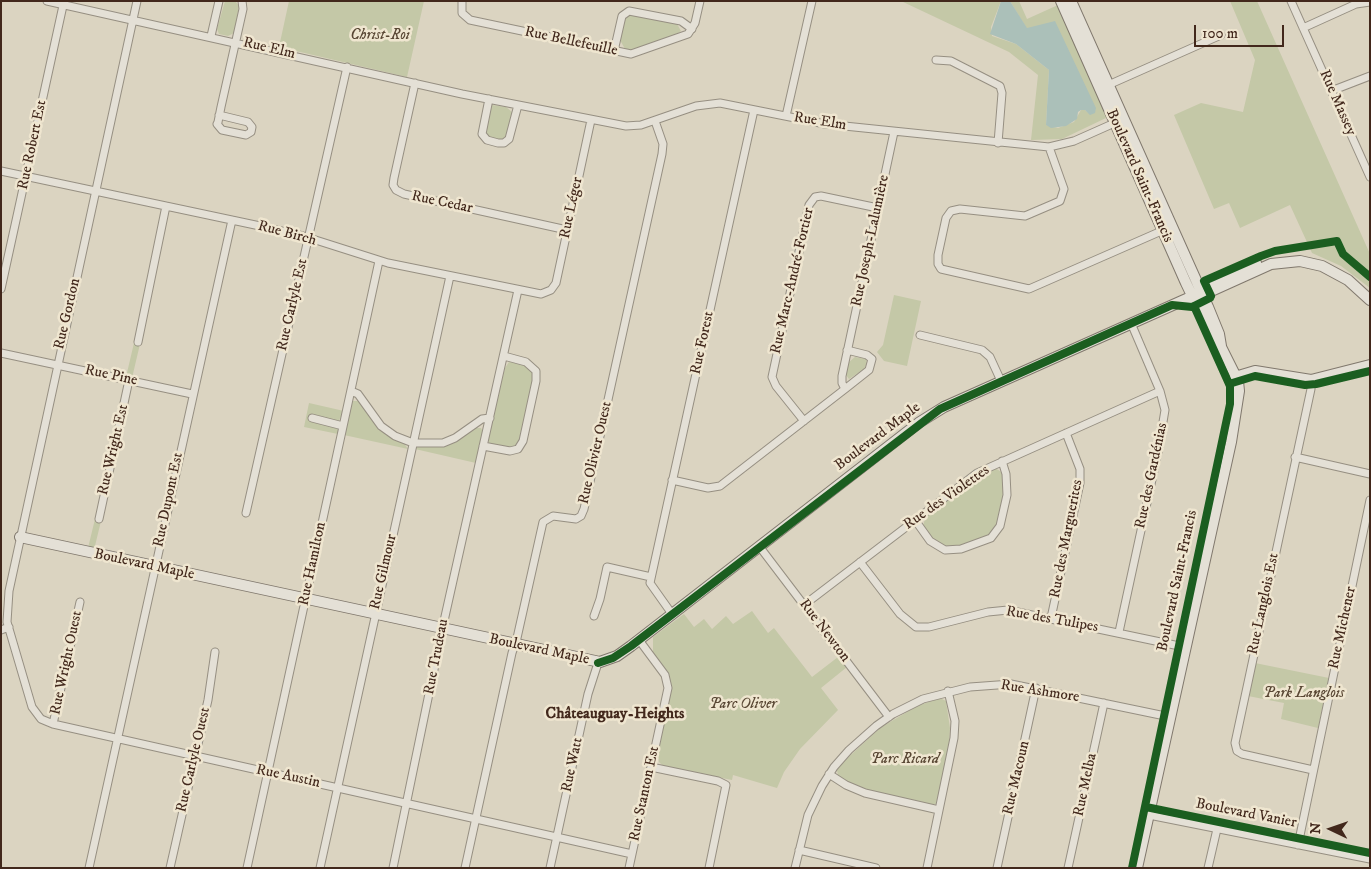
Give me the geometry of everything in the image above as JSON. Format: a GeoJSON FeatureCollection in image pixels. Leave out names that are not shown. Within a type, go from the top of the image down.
{"type":"FeatureCollection","features":[{"type":"Feature","properties":{"kind":"street","name":"Rue Elm"},"geometry":{"type":"LineString","coordinates":[[48,1],[211,36],[415,84],[591,120],[632,126],[655,121],[709,104],[725,104],[825,124],[1049,148],[1074,141],[1120,121]]}},
{"type":"Feature","properties":{"kind":"street","name":"Rue Gordon"},"geometry":{"type":"LineString","coordinates":[[9,627],[7,618],[8,600],[20,538],[137,1]]}},
{"type":"Feature","properties":{"kind":"street"},"geometry":{"type":"LineString","coordinates":[[211,36],[219,1]]}},
{"type":"Feature","properties":{"kind":"street"},"geometry":{"type":"LineString","coordinates":[[219,115],[248,122],[252,127],[250,132],[246,135],[220,129],[217,124],[219,115],[236,42],[244,6],[242,1]]}},
{"type":"Feature","properties":{"kind":"street","name":"Rue Bellefeuille"},"geometry":{"type":"LineString","coordinates":[[462,1],[462,13],[470,20],[614,51],[635,53],[684,36],[692,29]]}},
{"type":"Feature","properties":{"kind":"street"},"geometry":{"type":"LineString","coordinates":[[614,51],[622,16],[629,10],[680,21],[692,29],[700,1]]}},
{"type":"Feature","properties":{"kind":"street"},"geometry":{"type":"LineString","coordinates":[[786,116],[812,1]]}},
{"type":"Feature","properties":{"kind":"street","name":"Boulevard Saint-Francis"},"geometry":{"type":"LineString","coordinates":[[1061,1],[1120,121],[1198,293],[1210,333],[1222,347],[1240,394],[1137,868]]}},
{"type":"Feature","properties":{"kind":"street","name":"Boulevard Saint-Francis"},"geometry":{"type":"LineString","coordinates":[[1071,1],[1104,87]]}},
{"type":"Feature","properties":{"kind":"street","name":"Rue Massey"},"geometry":{"type":"LineString","coordinates":[[1292,1],[1370,177]]}},
{"type":"Feature","properties":{"kind":"street"},"geometry":{"type":"LineString","coordinates":[[1303,28],[1351,6],[1370,2]]}},
{"type":"Feature","properties":{"kind":"street","name":"Rue Robert Est"},"geometry":{"type":"LineString","coordinates":[[1,289],[64,3]]}},
{"type":"Feature","properties":{"kind":"street"},"geometry":{"type":"LineString","coordinates":[[1104,87],[1221,35]]}},
{"type":"Feature","properties":{"kind":"street"},"geometry":{"type":"LineString","coordinates":[[936,60],[951,61],[1001,87],[998,142]]}},
{"type":"Feature","properties":{"kind":"street","name":"Rue Carlyle Est"},"geometry":{"type":"LineString","coordinates":[[246,513],[346,67]]}},
{"type":"Feature","properties":{"kind":"street"},"geometry":{"type":"LineString","coordinates":[[1331,90],[1370,76]]}},
{"type":"Feature","properties":{"kind":"street","name":"Rue Cedar"},"geometry":{"type":"LineString","coordinates":[[415,84],[394,178],[393,185],[396,190],[404,194],[567,230]]}},
{"type":"Feature","properties":{"kind":"street"},"geometry":{"type":"LineString","coordinates":[[489,99],[482,134],[486,140],[498,143],[504,143],[509,139],[518,105]]}},
{"type":"Feature","properties":{"kind":"street","name":"Rue Forest"},"geometry":{"type":"LineString","coordinates":[[651,577],[754,110]]}},
{"type":"Feature","properties":{"kind":"street","name":"Rue Léger"},"geometry":{"type":"LineString","coordinates":[[548,292],[556,283],[591,120]]}},
{"type":"Feature","properties":{"kind":"street","name":"Rue Olivier Ouest"},"geometry":{"type":"LineString","coordinates":[[465,868],[543,522],[553,516],[576,519],[581,516],[584,509],[662,150],[663,144],[655,121]]}},
{"type":"Feature","properties":{"kind":"street","name":"Rue Joseph-Lalumière"},"geometry":{"type":"LineString","coordinates":[[845,389],[841,380],[894,132]]}},
{"type":"Feature","properties":{"kind":"street"},"geometry":{"type":"LineString","coordinates":[[1049,148],[1064,189],[1060,201],[1025,216],[960,209],[951,211],[946,218],[938,255],[938,264],[941,269],[1029,289],[1167,228]]}},
{"type":"Feature","properties":{"kind":"street","name":"Rue Birch"},"geometry":{"type":"LineString","coordinates":[[1,172],[232,220],[308,238],[379,261],[537,294],[548,292]]}},
{"type":"Feature","properties":{"kind":"street","name":"Rue Marc-André-Fortier"},"geometry":{"type":"LineString","coordinates":[[804,421],[776,386],[772,377],[810,202],[820,196],[878,208]]}},
{"type":"Feature","properties":{"kind":"street"},"geometry":{"type":"LineString","coordinates":[[138,342],[166,206]]}},
{"type":"Feature","properties":{"kind":"street","name":"Rue Dupont Est"},"geometry":{"type":"LineString","coordinates":[[89,868],[192,394],[232,220]]}},
{"type":"Feature","properties":{"kind":"street","name":"Boulevard Maple"},"geometry":{"type":"LineString","coordinates":[[20,538],[598,662],[617,656],[639,640],[931,414],[1198,293],[1267,258],[1298,255],[1314,258],[1334,266],[1355,279],[1370,293]]}},
{"type":"Feature","properties":{"kind":"street","name":"Rue Hamilton"},"geometry":{"type":"LineString","coordinates":[[247,868],[379,261]]}},
{"type":"Feature","properties":{"kind":"street","name":"Boulevard Maple"},"geometry":{"type":"LineString","coordinates":[[1198,293],[1264,266],[1300,261],[1316,264],[1336,273],[1370,300]]}},
{"type":"Feature","properties":{"kind":"street","name":"Rue Gilmour"},"geometry":{"type":"LineString","coordinates":[[320,868],[374,614],[450,276]]}},
{"type":"Feature","properties":{"kind":"street","name":"Rue Trudeau"},"geometry":{"type":"LineString","coordinates":[[393,868],[518,290]]}},
{"type":"Feature","properties":{"kind":"street","name":"Rue des Gardénias"},"geometry":{"type":"LineString","coordinates":[[1119,632],[1162,434],[1165,410],[1160,391],[1131,324]]}},
{"type":"Feature","properties":{"kind":"street"},"geometry":{"type":"LineString","coordinates":[[920,335],[982,350],[990,357],[1001,381]]}},
{"type":"Feature","properties":{"kind":"street"},"geometry":{"type":"LineString","coordinates":[[672,480],[716,488],[869,370],[872,359],[867,355],[847,350]]}},
{"type":"Feature","properties":{"kind":"street","name":"Rue Pine"},"geometry":{"type":"LineString","coordinates":[[1,353],[192,394]]}},
{"type":"Feature","properties":{"kind":"street"},"geometry":{"type":"LineString","coordinates":[[483,446],[513,451],[520,447],[523,441],[536,381],[536,371],[529,363],[504,356]]}},
{"type":"Feature","properties":{"kind":"street"},"geometry":{"type":"LineString","coordinates":[[1235,377],[1255,371],[1311,380],[1368,364]]}},
{"type":"Feature","properties":{"kind":"street","name":"Rue Wright Est"},"geometry":{"type":"LineString","coordinates":[[98,519],[129,380]]}},
{"type":"Feature","properties":{"kind":"street","name":"Rue Langlois Est"},"geometry":{"type":"LineString","coordinates":[[1311,380],[1311,389],[1235,743],[1237,751],[1242,754],[1313,770]]}},
{"type":"Feature","properties":{"kind":"street"},"geometry":{"type":"LineString","coordinates":[[351,391],[358,394],[381,426],[395,436],[413,443],[443,443],[455,438],[482,420],[490,418]]}},
{"type":"Feature","properties":{"kind":"street","name":"Rue des Violettes"},"geometry":{"type":"LineString","coordinates":[[804,605],[972,476],[1160,391]]}},
{"type":"Feature","properties":{"kind":"street"},"geometry":{"type":"LineString","coordinates":[[312,418],[343,426]]}},
{"type":"Feature","properties":{"kind":"street","name":"Rue des Marguerites"},"geometry":{"type":"LineString","coordinates":[[1051,618],[1080,483],[1080,468],[1066,433]]}},
{"type":"Feature","properties":{"kind":"street"},"geometry":{"type":"LineString","coordinates":[[1295,457],[1370,474]]}},
{"type":"Feature","properties":{"kind":"street"},"geometry":{"type":"LineString","coordinates":[[915,520],[930,541],[946,550],[961,549],[991,538],[1000,526],[1007,496],[1006,474],[1002,461]]}},
{"type":"Feature","properties":{"kind":"street","name":"Rue Michener"},"geometry":{"type":"LineString","coordinates":[[1298,845],[1370,500]]}},
{"type":"Feature","properties":{"kind":"street","name":"Rue Newton"},"geometry":{"type":"LineString","coordinates":[[759,546],[889,717]]}},
{"type":"Feature","properties":{"kind":"street","name":"Rue des Tulipes"},"geometry":{"type":"LineString","coordinates":[[860,562],[900,614],[916,627],[929,627],[1002,610],[1051,618],[1184,647]]}},
{"type":"Feature","properties":{"kind":"street"},"geometry":{"type":"LineString","coordinates":[[594,616],[607,567],[651,577],[651,587],[672,614]]}},
{"type":"Feature","properties":{"kind":"street","name":"Rue Wright Ouest"},"geometry":{"type":"LineString","coordinates":[[54,724],[80,602]]}},
{"type":"Feature","properties":{"kind":"street"},"geometry":{"type":"LineString","coordinates":[[1,630],[9,627]]}},
{"type":"Feature","properties":{"kind":"street","name":"Rue Austin"},"geometry":{"type":"LineString","coordinates":[[9,627],[32,707],[41,719],[54,724],[476,817],[632,854]]}},
{"type":"Feature","properties":{"kind":"street","name":"Rue Stanton Est"},"geometry":{"type":"LineString","coordinates":[[629,868],[668,682],[639,640]]}},
{"type":"Feature","properties":{"kind":"street","name":"Rue Carlyle Ouest"},"geometry":{"type":"LineString","coordinates":[[170,868],[212,676],[215,652]]}},
{"type":"Feature","properties":{"kind":"street","name":"Rue Watt"},"geometry":{"type":"LineString","coordinates":[[550,868],[588,694],[598,662]]}},
{"type":"Feature","properties":{"kind":"street","name":"Rue Ashmore"},"geometry":{"type":"LineString","coordinates":[[795,868],[808,815],[829,774],[855,745],[889,717],[919,701],[948,692],[991,684],[1036,688],[1170,717]]}},
{"type":"Feature","properties":{"kind":"street","name":"Rue Macoun"},"geometry":{"type":"LineString","coordinates":[[997,868],[1036,688]]}},
{"type":"Feature","properties":{"kind":"street"},"geometry":{"type":"LineString","coordinates":[[927,868],[955,732],[948,692]]}},
{"type":"Feature","properties":{"kind":"street","name":"Rue Melba"},"geometry":{"type":"LineString","coordinates":[[1068,868],[1104,703]]}},
{"type":"Feature","properties":{"kind":"street"},"geometry":{"type":"LineString","coordinates":[[651,767],[718,781],[726,785],[709,868]]}},
{"type":"Feature","properties":{"kind":"street"},"geometry":{"type":"LineString","coordinates":[[829,774],[865,793],[939,810]]}},
{"type":"Feature","properties":{"kind":"street","name":"Boulevard Vanier"},"geometry":{"type":"LineString","coordinates":[[1149,815],[1370,859]]}},
{"type":"Feature","properties":{"kind":"street"},"geometry":{"type":"LineString","coordinates":[[1208,868],[1217,828]]}},
{"type":"Feature","properties":{"kind":"street"},"geometry":{"type":"LineString","coordinates":[[799,850],[876,868]]}},
{"type":"Feature","properties":{"kind":"street"},"geometry":{"type":"LineString","coordinates":[[1368,868],[1370,859]]}},
{"type":"Feature","properties":{"kind":"green space"},"geometry":{"type":"Polygon","coordinates":[[[225,1],[236,2],[239,6],[234,33],[228,36],[219,34],[217,29],[225,1]]]}},
{"type":"Feature","properties":{"kind":"green space","name":"Christ-Roi"},"geometry":{"type":"Polygon","coordinates":[[[289,1],[424,1],[407,77],[279,47],[289,1]]]}},
{"type":"Feature","properties":{"kind":"green space"},"geometry":{"type":"Polygon","coordinates":[[[901,1],[1001,1],[991,27],[992,36],[1016,44],[1049,70],[1046,125],[1058,128],[1074,122],[1081,110],[1085,110],[1090,114],[1027,29],[1010,1],[1019,1],[1027,19],[1058,5],[1106,114],[1106,118],[1062,139],[1031,140],[1038,75],[1009,52],[901,1]]]}},
{"type":"Feature","properties":{"kind":"green space"},"geometry":{"type":"Polygon","coordinates":[[[1230,1],[1257,1],[1370,254],[1370,288],[1341,266],[1312,253],[1290,205],[1240,228],[1229,203],[1214,209],[1174,115],[1201,103],[1243,112],[1255,60],[1230,1]]]}},
{"type":"Feature","properties":{"kind":"green space"},"geometry":{"type":"Polygon","coordinates":[[[630,14],[677,24],[681,31],[674,36],[634,50],[625,49],[620,40],[626,16],[630,14]]]}},
{"type":"Feature","properties":{"kind":"green space"},"geometry":{"type":"Polygon","coordinates":[[[492,105],[506,107],[512,112],[507,136],[503,140],[492,139],[486,133],[492,105]]]}},
{"type":"Feature","properties":{"kind":"green space"},"geometry":{"type":"Polygon","coordinates":[[[894,295],[921,301],[907,366],[884,361],[877,352],[883,345],[894,295]]]}},
{"type":"Feature","properties":{"kind":"green space"},"geometry":{"type":"Polygon","coordinates":[[[134,343],[140,344],[132,378],[126,377],[134,343]]]}},
{"type":"Feature","properties":{"kind":"green space"},"geometry":{"type":"Polygon","coordinates":[[[855,357],[866,359],[867,363],[864,369],[849,379],[846,375],[849,362],[855,357]]]}},
{"type":"Feature","properties":{"kind":"green space"},"geometry":{"type":"Polygon","coordinates":[[[509,362],[525,364],[533,370],[533,378],[519,440],[514,447],[507,448],[489,444],[488,438],[505,368],[509,362]]]}},
{"type":"Feature","properties":{"kind":"green space"},"geometry":{"type":"Polygon","coordinates":[[[353,401],[359,401],[373,420],[404,443],[408,449],[344,435],[353,401]]]}},
{"type":"Feature","properties":{"kind":"green space"},"geometry":{"type":"Polygon","coordinates":[[[309,403],[344,411],[338,422],[338,434],[304,427],[309,403]]]}},
{"type":"Feature","properties":{"kind":"green space"},"geometry":{"type":"Polygon","coordinates":[[[475,428],[481,428],[483,432],[476,463],[415,449],[415,447],[442,446],[475,428]]]}},
{"type":"Feature","properties":{"kind":"green space"},"geometry":{"type":"Polygon","coordinates":[[[995,468],[1003,473],[1004,494],[998,523],[991,534],[958,547],[945,547],[933,539],[923,526],[926,515],[974,479],[995,468]]]}},
{"type":"Feature","properties":{"kind":"green space"},"geometry":{"type":"Polygon","coordinates":[[[95,519],[101,521],[94,550],[88,548],[95,519]]]}},
{"type":"Feature","properties":{"kind":"green space","name":"Parc Oliver"},"geometry":{"type":"Polygon","coordinates":[[[752,611],[768,633],[774,628],[812,677],[838,657],[847,667],[821,688],[838,710],[800,749],[784,772],[777,788],[733,775],[732,780],[663,766],[659,762],[658,754],[671,683],[653,652],[653,637],[684,614],[694,627],[704,619],[712,629],[726,616],[733,624],[752,611]]]}},
{"type":"Feature","properties":{"kind":"green space","name":"Park Langlois"},"geometry":{"type":"Polygon","coordinates":[[[1255,663],[1329,678],[1318,728],[1281,719],[1284,703],[1248,696],[1255,663]]]}},
{"type":"Feature","properties":{"kind":"green space","name":"Parc Ricard"},"geometry":{"type":"Polygon","coordinates":[[[940,698],[946,701],[950,728],[949,748],[936,804],[931,805],[865,790],[838,776],[837,770],[841,764],[880,728],[917,706],[940,698]]]}},
{"type":"Feature","properties":{"kind":"water"},"geometry":{"type":"Polygon","coordinates":[[[1001,1],[1010,1],[1027,28],[1055,21],[1096,108],[1095,113],[1090,115],[1085,110],[1081,110],[1078,112],[1077,119],[1066,126],[1051,128],[1046,125],[1049,70],[1016,44],[990,34],[1001,1]]]}},
{"type":"Feature","properties":{"kind":"cycle path"},"geometry":{"type":"LineString","coordinates":[[1211,296],[1204,281],[1261,256],[1275,251],[1337,241],[1343,254],[1370,277]]}},
{"type":"Feature","properties":{"kind":"cycle path"},"geometry":{"type":"LineString","coordinates":[[598,663],[613,658],[631,646],[940,409],[1172,305],[1192,307],[1210,298]]}},
{"type":"Feature","properties":{"kind":"cycle path"},"geometry":{"type":"LineString","coordinates":[[1132,868],[1230,404],[1230,386],[1194,306]]}},
{"type":"Feature","properties":{"kind":"cycle path"},"geometry":{"type":"LineString","coordinates":[[1229,384],[1255,376],[1305,385],[1316,384],[1370,371]]}},
{"type":"Feature","properties":{"kind":"cycle path"},"geometry":{"type":"LineString","coordinates":[[1146,807],[1370,853]]}},
{"type":"Feature","properties":{"kind":"district","name":"Châteauguay-Heights"},"geometry":{"type":"Point","coordinates":[615,715]}}]}
